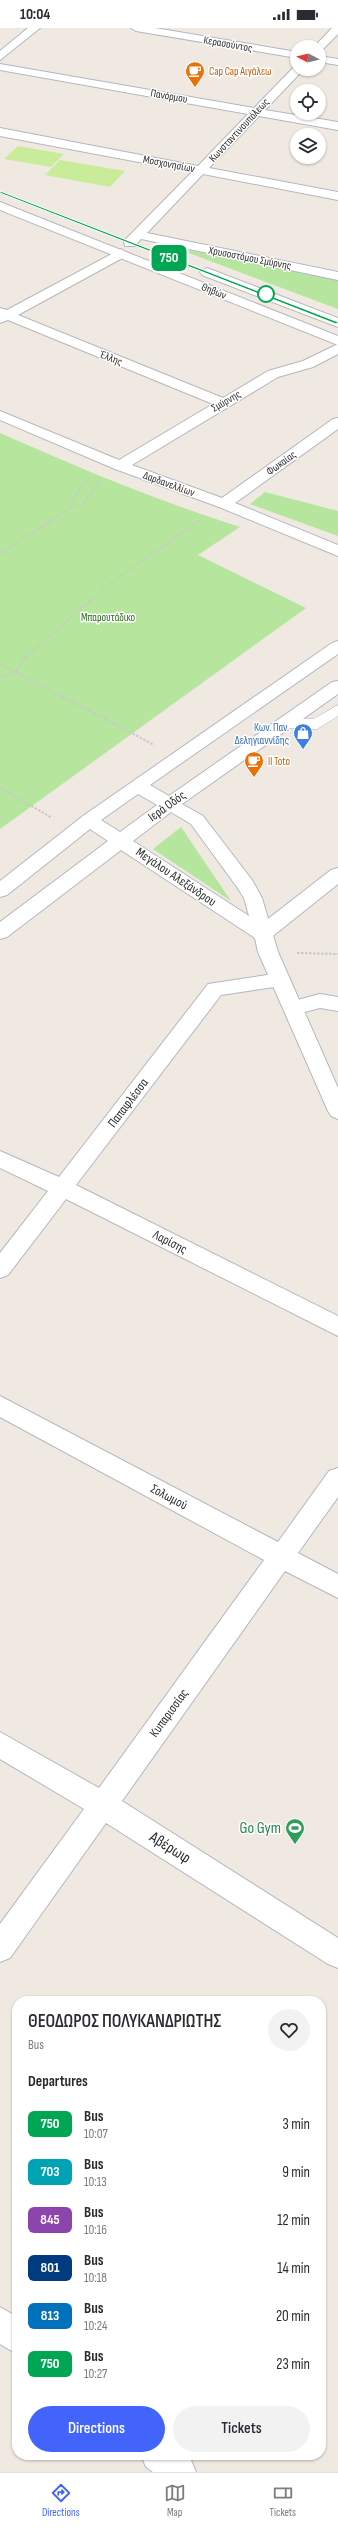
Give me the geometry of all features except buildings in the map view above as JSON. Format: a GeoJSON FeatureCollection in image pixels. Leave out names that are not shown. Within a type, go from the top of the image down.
{"type":"FeatureCollection","features":[{"type":"Feature","properties":{"kind":"street"},"geometry":{"type":"LineString","coordinates":[[2,54],[35,28]]}},
{"type":"Feature","properties":{"kind":"street","name":"Κερασούντος"},"geometry":{"type":"LineString","coordinates":[[136,28],[290,54]]}},
{"type":"Feature","properties":{"kind":"street"},"geometry":{"type":"LineString","coordinates":[[326,40],[338,28]]}},
{"type":"Feature","properties":{"kind":"street"},"geometry":{"type":"LineString","coordinates":[[326,60],[338,62]]}},
{"type":"Feature","properties":{"kind":"street","name":"Πανόρμου"},"geometry":{"type":"LineString","coordinates":[[0,67],[338,126]]}},
{"type":"Feature","properties":{"kind":"street","name":"Κωνσταντινουπόλεως"},"geometry":{"type":"LineString","coordinates":[[135,239],[291,76]]}},
{"type":"Feature","properties":{"kind":"street","name":"Μοσχονησίων"},"geometry":{"type":"LineString","coordinates":[[0,132],[338,196]]}},
{"type":"Feature","properties":{"kind":"street","name":"Θηβών"},"geometry":{"type":"LineString","coordinates":[[0,206],[121,253],[338,341]]}},
{"type":"Feature","properties":{"kind":"street"},"geometry":{"type":"LineString","coordinates":[[116,237],[135,239],[152,251]]}},
{"type":"Feature","properties":{"kind":"street","name":"Χρυσοστόμου Σμύρνης"},"geometry":{"type":"LineString","coordinates":[[135,239],[338,276]]}},
{"type":"Feature","properties":{"kind":"street"},"geometry":{"type":"LineString","coordinates":[[2,315],[121,253]]}},
{"type":"Feature","properties":{"kind":"street","name":"Θηβών"},"geometry":{"type":"LineString","coordinates":[[195,268],[338,323]]}},
{"type":"Feature","properties":{"kind":"street","name":"Έλλης"},"geometry":{"type":"LineString","coordinates":[[2,315],[222,403]]}},
{"type":"Feature","properties":{"kind":"street","name":"Σμύρνης"},"geometry":{"type":"LineString","coordinates":[[120,466],[222,403],[273,374],[308,364],[338,348]]}},
{"type":"Feature","properties":{"kind":"street","name":"Δαρδανελλίων"},"geometry":{"type":"LineString","coordinates":[[0,415],[120,466],[224,504],[338,551]]}},
{"type":"Feature","properties":{"kind":"street","name":"Φωκαίας"},"geometry":{"type":"LineString","coordinates":[[224,504],[338,422]]}},
{"type":"Feature","properties":{"kind":"street"},"geometry":{"type":"LineString","coordinates":[[0,891],[89,820],[338,646]]}},
{"type":"Feature","properties":{"kind":"street","name":"Ιερά Οδός"},"geometry":{"type":"LineString","coordinates":[[0,932],[170,804],[285,723],[336,692]]}},
{"type":"Feature","properties":{"kind":"street"},"geometry":{"type":"LineString","coordinates":[[138,786],[197,820],[245,884],[253,898],[265,943],[280,980],[338,1111]]}},
{"type":"Feature","properties":{"kind":"street","name":"Μεγάλου Αλεξάνδρου"},"geometry":{"type":"LineString","coordinates":[[89,820],[121,840],[265,943]]}},
{"type":"Feature","properties":{"kind":"street"},"geometry":{"type":"LineString","coordinates":[[265,943],[338,874]]}},
{"type":"Feature","properties":{"kind":"street","name":"Παπαφλέσσα"},"geometry":{"type":"LineString","coordinates":[[0,1269],[64,1189],[215,989],[280,980]]}},
{"type":"Feature","properties":{"kind":"street"},"geometry":{"type":"LineString","coordinates":[[293,1008],[320,1001],[338,1004]]}},
{"type":"Feature","properties":{"kind":"street","name":"Λαρίσης"},"geometry":{"type":"LineString","coordinates":[[0,1160],[64,1189],[338,1327]]}},
{"type":"Feature","properties":{"kind":"street","name":"Σολωμού"},"geometry":{"type":"LineString","coordinates":[[0,1406],[338,1588]]}},
{"type":"Feature","properties":{"kind":"street","name":"Κυπαρισσίας"},"geometry":{"type":"LineString","coordinates":[[0,1948],[338,1478]]}},
{"type":"Feature","properties":{"kind":"street","name":"Αβέρωφ"},"geometry":{"type":"LineString","coordinates":[[0,1745],[103,1805],[338,1954]]}},
{"type":"Feature","properties":{"kind":"street"},"geometry":{"type":"LineString","coordinates":[[0,2323],[12,2334]]}},
{"type":"Feature","properties":{"kind":"street"},"geometry":{"type":"LineString","coordinates":[[164,2460],[179,2472]]}},
{"type":"Feature","properties":{"kind":"lane"},"geometry":{"type":"LineString","coordinates":[[285,723],[317,724],[338,709]]}},
{"type":"Feature","properties":{"kind":"path"},"geometry":{"type":"LineString","coordinates":[[72,507],[72,500],[90,477]]}},
{"type":"Feature","properties":{"kind":"path"},"geometry":{"type":"LineString","coordinates":[[0,554],[72,507],[84,503],[100,480]]}},
{"type":"Feature","properties":{"kind":"path"},"geometry":{"type":"LineString","coordinates":[[0,678],[16,672],[24,659],[108,585],[205,517]]}},
{"type":"Feature","properties":{"kind":"path"},"geometry":{"type":"LineString","coordinates":[[0,664],[156,746]]}},
{"type":"Feature","properties":{"kind":"path"},"geometry":{"type":"LineString","coordinates":[[0,788],[54,820]]}},
{"type":"Feature","properties":{"kind":"path"},"geometry":{"type":"LineString","coordinates":[[265,943],[338,954]]}},
{"type":"Feature","properties":{"kind":"green space"},"geometry":{"type":"Polygon","coordinates":[[[18,146],[64,154],[51,167],[4,159],[18,146]]]}},
{"type":"Feature","properties":{"kind":"green space"},"geometry":{"type":"Polygon","coordinates":[[[60,160],[125,171],[110,187],[45,175],[60,160]]]}},
{"type":"Feature","properties":{"kind":"green space"},"geometry":{"type":"Polygon","coordinates":[[[183,249],[338,280],[338,309],[181,250],[183,249]]]}},
{"type":"Feature","properties":{"kind":"green space","name":"Μπαρουτάδικο"},"geometry":{"type":"Polygon","coordinates":[[[0,433],[119,483],[240,527],[198,555],[306,608],[0,829],[0,433]]]}},
{"type":"Feature","properties":{"kind":"green space"},"geometry":{"type":"Polygon","coordinates":[[[265,492],[338,511],[338,536],[250,504],[265,492]]]}},
{"type":"Feature","properties":{"kind":"green space"},"geometry":{"type":"Polygon","coordinates":[[[181,827],[231,901],[153,849],[181,827]]]}},
{"type":"Feature","properties":{"kind":"bus line","name":"750"},"geometry":{"type":"LineString","coordinates":[[0,192],[338,323]]}},
{"type":"Feature","properties":{"kind":"place","name":"Cap Cap Αιγάλεω"},"geometry":{"type":"Point","coordinates":[195,88]}},
{"type":"Feature","properties":{"kind":"place","name":"Κων. Παν. Δεληγιαννίδης"},"geometry":{"type":"Point","coordinates":[303,750]}},
{"type":"Feature","properties":{"kind":"place","name":"Il Toto"},"geometry":{"type":"Point","coordinates":[254,778]}},
{"type":"Feature","properties":{"kind":"place","name":"Go Gym"},"geometry":{"type":"Point","coordinates":[295,1845]}}]}
